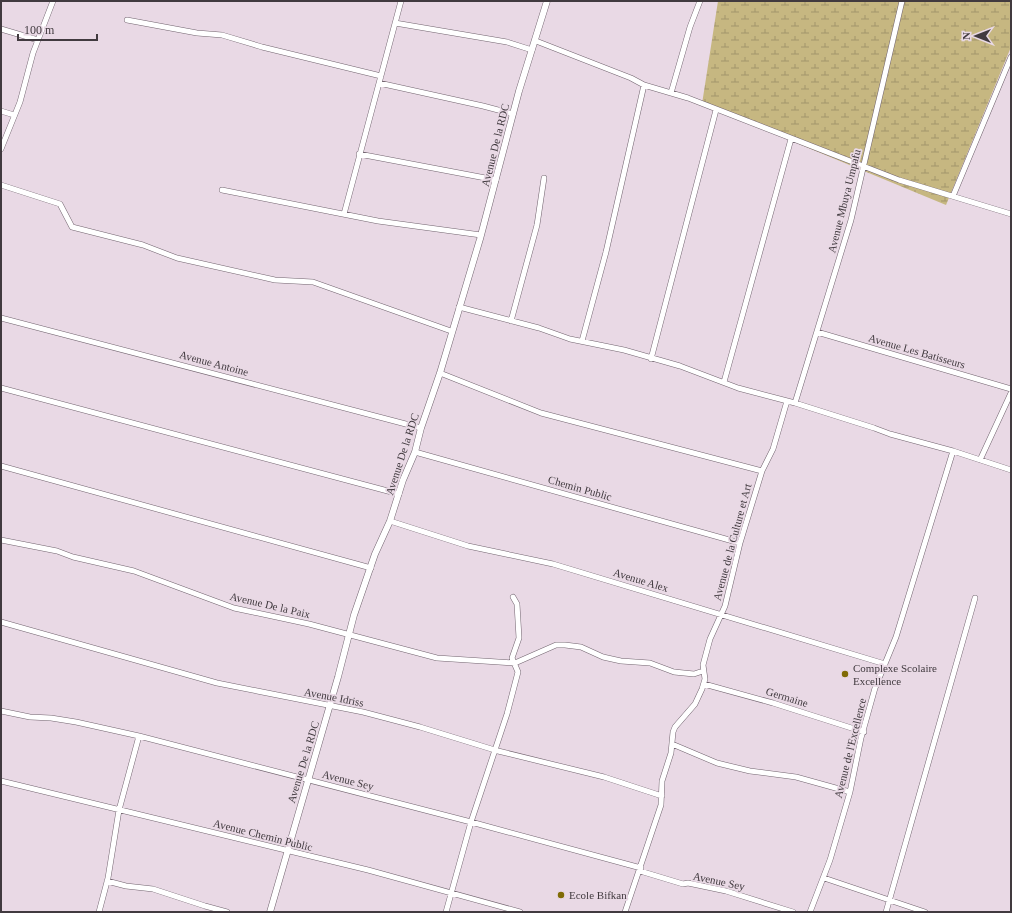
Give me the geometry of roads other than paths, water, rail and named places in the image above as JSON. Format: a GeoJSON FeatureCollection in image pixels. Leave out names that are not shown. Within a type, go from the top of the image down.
{"type":"FeatureCollection","features":[{"type":"Feature","properties":{"kind":"street"},"geometry":{"type":"LineString","coordinates":[[1,149],[14,115],[38,40],[53,1]]}},
{"type":"Feature","properties":{"kind":"street"},"geometry":{"type":"LineString","coordinates":[[344,214],[401,1]]}},
{"type":"Feature","properties":{"kind":"street","name":"Avenue De la RDC"},"geometry":{"type":"LineString","coordinates":[[270,912],[307,780],[330,706],[349,634],[371,568],[390,521],[403,480],[415,452],[421,428],[440,373],[451,330],[481,235],[513,114],[547,1]]}},
{"type":"Feature","properties":{"kind":"street"},"geometry":{"type":"LineString","coordinates":[[671,93],[690,27],[700,1]]}},
{"type":"Feature","properties":{"kind":"street","name":"Avenue Mbuya Umpafu"},"geometry":{"type":"LineString","coordinates":[[794,403],[852,220],[863,165],[902,1]]}},
{"type":"Feature","properties":{"kind":"street"},"geometry":{"type":"LineString","coordinates":[[127,20],[197,33],[222,35],[270,49],[381,76]]}},
{"type":"Feature","properties":{"kind":"street"},"geometry":{"type":"LineString","coordinates":[[395,23],[507,42],[532,50]]}},
{"type":"Feature","properties":{"kind":"street"},"geometry":{"type":"LineString","coordinates":[[1,29],[38,40]]}},
{"type":"Feature","properties":{"kind":"street"},"geometry":{"type":"LineString","coordinates":[[536,41],[631,78],[644,85],[671,93],[899,180],[1011,214]]}},
{"type":"Feature","properties":{"kind":"street"},"geometry":{"type":"LineString","coordinates":[[953,196],[1011,57]]}},
{"type":"Feature","properties":{"kind":"street"},"geometry":{"type":"LineString","coordinates":[[379,83],[513,114]]}},
{"type":"Feature","properties":{"kind":"street"},"geometry":{"type":"LineString","coordinates":[[582,341],[606,252],[644,85]]}},
{"type":"Feature","properties":{"kind":"street"},"geometry":{"type":"LineString","coordinates":[[651,359],[716,110]]}},
{"type":"Feature","properties":{"kind":"street"},"geometry":{"type":"LineString","coordinates":[[1,111],[14,115]]}},
{"type":"Feature","properties":{"kind":"street"},"geometry":{"type":"LineString","coordinates":[[724,382],[791,138]]}},
{"type":"Feature","properties":{"kind":"street"},"geometry":{"type":"LineString","coordinates":[[359,154],[496,180]]}},
{"type":"Feature","properties":{"kind":"street"},"geometry":{"type":"LineString","coordinates":[[511,321],[537,225],[544,178]]}},
{"type":"Feature","properties":{"kind":"street"},"geometry":{"type":"LineString","coordinates":[[1,185],[60,204],[72,227],[143,245],[177,258],[276,280],[313,282],[451,330]]}},
{"type":"Feature","properties":{"kind":"street"},"geometry":{"type":"LineString","coordinates":[[222,190],[378,221],[481,235]]}},
{"type":"Feature","properties":{"kind":"street"},"geometry":{"type":"LineString","coordinates":[[459,307],[680,366],[745,390],[794,403],[890,434],[953,451],[1011,470]]}},
{"type":"Feature","properties":{"kind":"street","name":"Avenue Antoine"},"geometry":{"type":"LineString","coordinates":[[1,318],[421,428]]}},
{"type":"Feature","properties":{"kind":"street","name":"Avenue Les Batisseurs"},"geometry":{"type":"LineString","coordinates":[[817,332],[1011,389]]}},
{"type":"Feature","properties":{"kind":"street"},"geometry":{"type":"LineString","coordinates":[[440,373],[541,413],[762,471]]}},
{"type":"Feature","properties":{"kind":"street"},"geometry":{"type":"LineString","coordinates":[[1,388],[399,494]]}},
{"type":"Feature","properties":{"kind":"street"},"geometry":{"type":"LineString","coordinates":[[980,460],[1011,393]]}},
{"type":"Feature","properties":{"kind":"street","name":"Avenue de la Culture et Art"},"geometry":{"type":"LineString","coordinates":[[625,912],[661,805],[662,781],[669,761],[672,736],[675,727],[695,704],[704,684],[703,671],[710,639],[725,606],[740,542],[762,471],[773,449],[787,401]]}},
{"type":"Feature","properties":{"kind":"street","name":"Avenue de l'Excellence"},"geometry":{"type":"LineString","coordinates":[[810,912],[824,878],[850,792],[861,738],[864,732],[875,688],[896,637],[953,451]]}},
{"type":"Feature","properties":{"kind":"street","name":"Chemin Public"},"geometry":{"type":"LineString","coordinates":[[415,452],[740,542]]}},
{"type":"Feature","properties":{"kind":"street"},"geometry":{"type":"LineString","coordinates":[[1,466],[371,568]]}},
{"type":"Feature","properties":{"kind":"street","name":"Avenue Alex"},"geometry":{"type":"LineString","coordinates":[[390,521],[468,546],[553,564],[885,664]]}},
{"type":"Feature","properties":{"kind":"street","name":"Avenue De la Paix"},"geometry":{"type":"LineString","coordinates":[[1,540],[57,552],[73,558],[134,572],[234,608],[349,634],[437,658],[515,663]]}},
{"type":"Feature","properties":{"kind":"street"},"geometry":{"type":"LineString","coordinates":[[446,912],[471,822],[494,749],[502,731],[518,672],[512,658],[519,638],[517,604],[513,597]]}},
{"type":"Feature","properties":{"kind":"street"},"geometry":{"type":"LineString","coordinates":[[886,912],[975,598]]}},
{"type":"Feature","properties":{"kind":"street","name":"Avenue Idriss"},"geometry":{"type":"LineString","coordinates":[[1,622],[217,682],[363,712],[413,725],[494,749],[590,773],[662,796]]}},
{"type":"Feature","properties":{"kind":"street"},"geometry":{"type":"LineString","coordinates":[[515,663],[556,645],[565,645],[581,647],[603,657],[621,661],[650,663],[674,672],[694,674],[703,671]]}},
{"type":"Feature","properties":{"kind":"street","name":"Germaine"},"geometry":{"type":"LineString","coordinates":[[704,684],[773,703],[864,732]]}},
{"type":"Feature","properties":{"kind":"street","name":"Avenue Sey"},"geometry":{"type":"LineString","coordinates":[[1,711],[30,717],[51,718],[76,722],[138,736],[471,822],[640,869],[682,884],[688,883],[726,891],[793,912]]}},
{"type":"Feature","properties":{"kind":"street"},"geometry":{"type":"LineString","coordinates":[[98,912],[107,881],[119,810],[138,736]]}},
{"type":"Feature","properties":{"kind":"street"},"geometry":{"type":"LineString","coordinates":[[672,744],[717,763],[750,771],[796,777],[850,792]]}},
{"type":"Feature","properties":{"kind":"street","name":"Avenue Chemin Public"},"geometry":{"type":"LineString","coordinates":[[1,781],[368,870],[520,912]]}},
{"type":"Feature","properties":{"kind":"street"},"geometry":{"type":"LineString","coordinates":[[824,878],[925,912]]}},
{"type":"Feature","properties":{"kind":"street"},"geometry":{"type":"LineString","coordinates":[[107,881],[126,886],[153,888],[227,912]]}},
{"type":"Feature","properties":{"kind":"place","name":"Complexe Scolaire Excellence"},"geometry":{"type":"Point","coordinates":[845,674]}},
{"type":"Feature","properties":{"kind":"place","name":"Ecole Bifkan"},"geometry":{"type":"Point","coordinates":[561,895]}}]}
